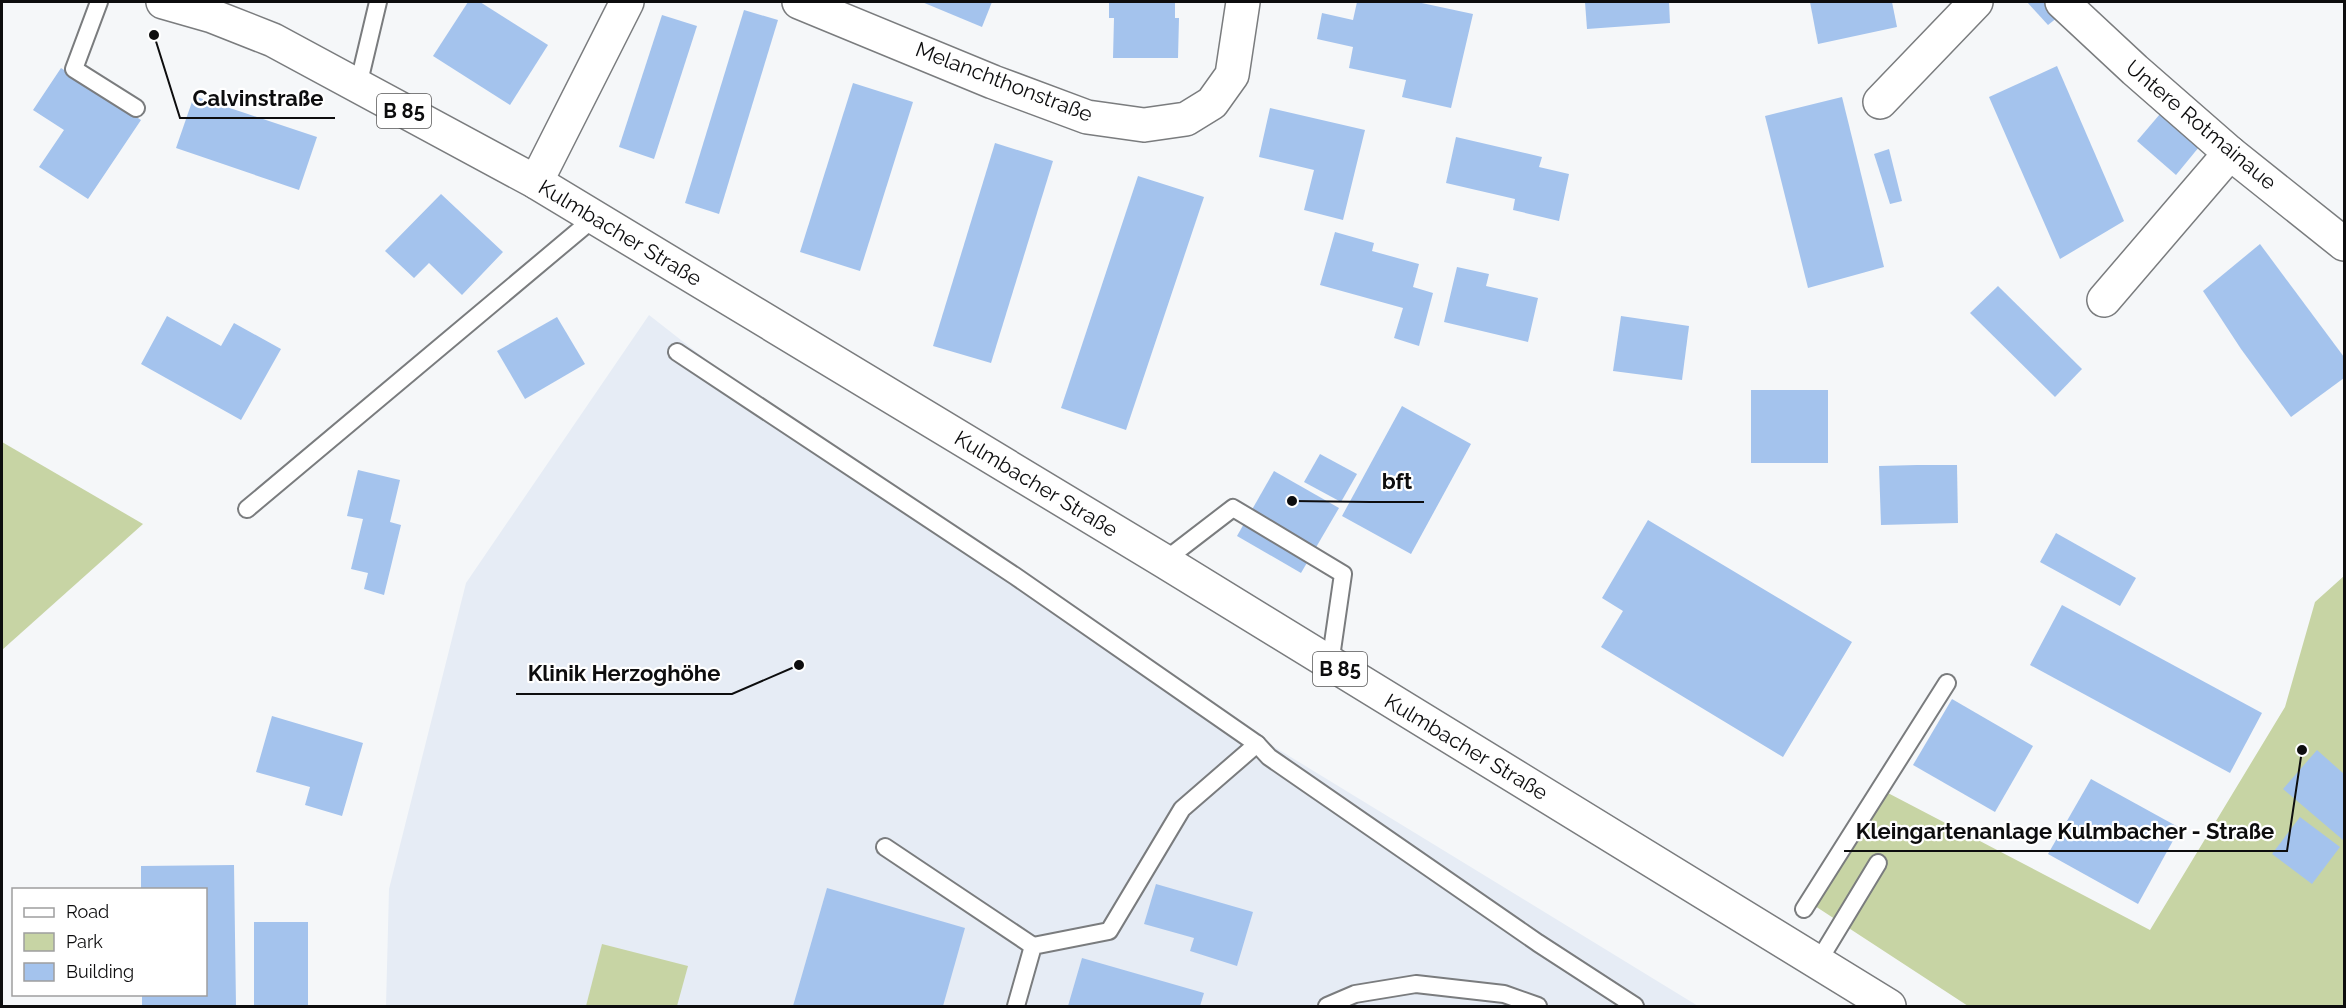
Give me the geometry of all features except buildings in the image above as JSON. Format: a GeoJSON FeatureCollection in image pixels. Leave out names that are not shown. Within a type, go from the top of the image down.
{"type":"FeatureCollection","features":[{"type":"Feature","properties":{"kind":"main road"},"geometry":{"type":"LineString","coordinates":[[536,182],[627,2]]}},
{"type":"Feature","properties":{"kind":"main road","name":"Melanchthonstraße"},"geometry":{"type":"LineString","coordinates":[[799,2],[993,82],[1087,117],[1144,125],[1186,119],[1212,103],[1232,75],[1243,2]]}},
{"type":"Feature","properties":{"kind":"main road"},"geometry":{"type":"LineString","coordinates":[[1880,102],[1976,2]]}},
{"type":"Feature","properties":{"kind":"main road","name":"Untere Rotmainaue"},"geometry":{"type":"LineString","coordinates":[[2062,2],[2230,153],[2344,244]]}},
{"type":"Feature","properties":{"kind":"main road","name":"Kulmbacher Straße"},"geometry":{"type":"LineString","coordinates":[[171,3],[273,40],[536,182],[1164,561],[1889,1006]]}},
{"type":"Feature","properties":{"kind":"main road"},"geometry":{"type":"LineString","coordinates":[[2104,300],[2230,153]]}},
{"type":"Feature","properties":{"kind":"lane"},"geometry":{"type":"LineString","coordinates":[[99,2],[74,69],[136,108]]}},
{"type":"Feature","properties":{"kind":"lane"},"geometry":{"type":"LineString","coordinates":[[358,86],[378,2]]}},
{"type":"Feature","properties":{"kind":"lane"},"geometry":{"type":"LineString","coordinates":[[247,509],[594,218]]}},
{"type":"Feature","properties":{"kind":"lane"},"geometry":{"type":"LineString","coordinates":[[677,352],[1015,576],[1257,744],[1279,764],[1538,943],[1635,1006]]}},
{"type":"Feature","properties":{"kind":"lane"},"geometry":{"type":"LineString","coordinates":[[1164,561],[1233,508],[1343,574],[1330,664]]}},
{"type":"Feature","properties":{"kind":"lane"},"geometry":{"type":"LineString","coordinates":[[1804,909],[1947,683]]}},
{"type":"Feature","properties":{"kind":"lane"},"geometry":{"type":"LineString","coordinates":[[885,847],[1033,946],[1109,931],[1182,809],[1257,744]]}},
{"type":"Feature","properties":{"kind":"lane"},"geometry":{"type":"LineString","coordinates":[[1818,962],[1878,863]]}},
{"type":"Feature","properties":{"kind":"lane"},"geometry":{"type":"LineString","coordinates":[[1016,1006],[1033,946]]}},
{"type":"Feature","properties":{"kind":"lane"},"geometry":{"type":"LineString","coordinates":[[1327,1006],[1355,994],[1416,984],[1504,994],[1538,1006]]}},
{"type":"Feature","properties":{"kind":"shaded area"},"geometry":{"type":"Polygon","coordinates":[[[649,315],[773,412],[1276,748],[1698,1006],[386,1006],[389,889],[466,583],[649,315]]]}},
{"type":"Feature","properties":{"kind":"green space"},"geometry":{"type":"Polygon","coordinates":[[[2,442],[143,524],[2,650],[2,442]]]}},
{"type":"Feature","properties":{"kind":"green space"},"geometry":{"type":"Polygon","coordinates":[[[2344,576],[2344,1006],[1968,1006],[1815,906],[1886,792],[2150,930],[2285,707],[2315,602],[2344,576]]]}},
{"type":"Feature","properties":{"kind":"green space"},"geometry":{"type":"Polygon","coordinates":[[[602,944],[688,966],[677,1006],[586,1006],[602,944]]]}},
{"type":"Feature","properties":{"kind":"place","name":"Calvinstraße"},"geometry":{"type":"Point","coordinates":[154,35]}},
{"type":"Feature","properties":{"kind":"place","name":"bft"},"geometry":{"type":"Point","coordinates":[1292,501]}},
{"type":"Feature","properties":{"kind":"place","name":"Klinik Herzoghöhe"},"geometry":{"type":"Point","coordinates":[799,665]}},
{"type":"Feature","properties":{"kind":"place","name":"Kleingartenanlage Kulmbacher - Straße"},"geometry":{"type":"Point","coordinates":[2302,750]}}]}
